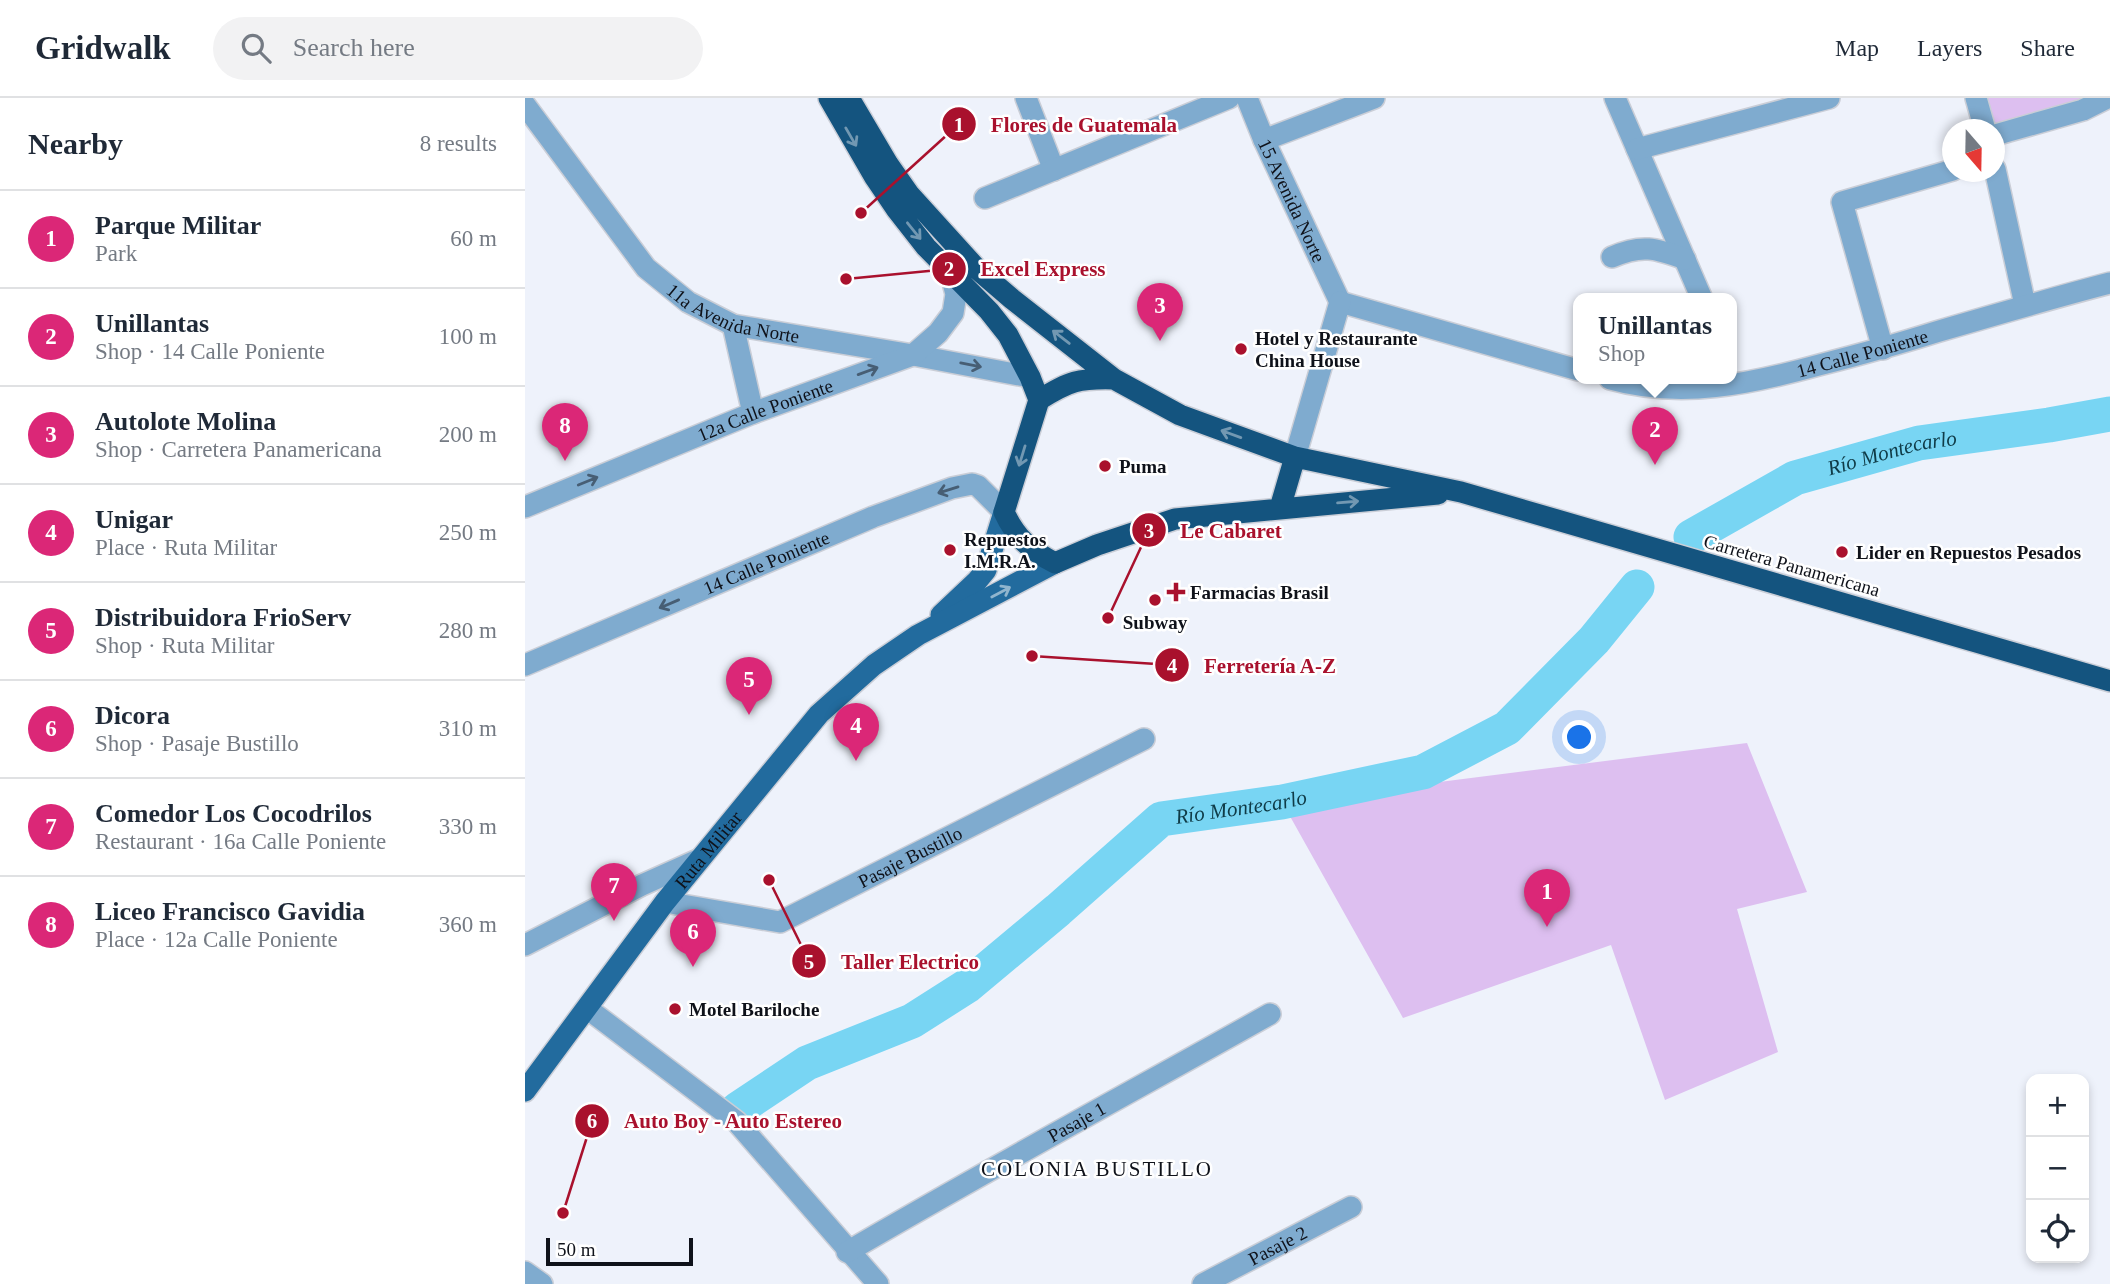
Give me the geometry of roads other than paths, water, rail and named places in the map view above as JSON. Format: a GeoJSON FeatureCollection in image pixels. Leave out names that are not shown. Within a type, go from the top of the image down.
{"type":"FeatureCollection","features":[{"type":"Feature","properties":{"kind":"highway"},"geometry":{"type":"LineString","coordinates":[[829,98],[897,210],[1008,335],[1030,377],[1039,400],[1004,512],[1021,542],[1032,552],[1055,563]]}},
{"type":"Feature","properties":{"kind":"highway","name":"Carretera Panamericana"},"geometry":{"type":"LineString","coordinates":[[849,98],[909,194],[952,244],[1012,299],[1114,379],[1179,415],[1295,457],[1461,492],[2110,681]]}},
{"type":"Feature","properties":{"kind":"highway"},"geometry":{"type":"LineString","coordinates":[[1039,400],[1065,384],[1085,378],[1114,379]]}},
{"type":"Feature","properties":{"kind":"highway"},"geometry":{"type":"LineString","coordinates":[[1280,508],[1295,457]]}},
{"type":"Feature","properties":{"kind":"highway","name":"Carretera Panamericana"},"geometry":{"type":"LineString","coordinates":[[1055,563],[1097,545],[1175,519],[1461,492]]}},
{"type":"Feature","properties":{"kind":"main road","name":"Ruta Militar"},"geometry":{"type":"LineString","coordinates":[[918,635],[986,570],[1004,512]]}},
{"type":"Feature","properties":{"kind":"main road","name":"Ruta Militar"},"geometry":{"type":"LineString","coordinates":[[527,1082],[588,1009],[665,902],[819,715],[874,665],[918,635],[1055,563]]}},
{"type":"Feature","properties":{"kind":"street"},"geometry":{"type":"LineString","coordinates":[[1025,98],[1054,170]]}},
{"type":"Feature","properties":{"kind":"street"},"geometry":{"type":"LineString","coordinates":[[985,198],[1229,98]]}},
{"type":"Feature","properties":{"kind":"street","name":"15 Avenida Norte"},"geometry":{"type":"LineString","coordinates":[[1247,98],[1264,140],[1341,302]]}},
{"type":"Feature","properties":{"kind":"street"},"geometry":{"type":"LineString","coordinates":[[1264,140],[1374,98]]}},
{"type":"Feature","properties":{"kind":"street"},"geometry":{"type":"LineString","coordinates":[[1615,98],[1699,293]]}},
{"type":"Feature","properties":{"kind":"street"},"geometry":{"type":"LineString","coordinates":[[1636,149],[1829,98]]}},
{"type":"Feature","properties":{"kind":"street"},"geometry":{"type":"LineString","coordinates":[[1976,98],[1982,119]]}},
{"type":"Feature","properties":{"kind":"street"},"geometry":{"type":"LineString","coordinates":[[2005,132],[2083,110],[2107,98]]}},
{"type":"Feature","properties":{"kind":"street","name":"11a Avenida Norte"},"geometry":{"type":"LineString","coordinates":[[525,105],[646,268],[688,302],[733,325],[1030,377]]}},
{"type":"Feature","properties":{"kind":"street"},"geometry":{"type":"LineString","coordinates":[[1883,349],[1842,202],[1942,173]]}},
{"type":"Feature","properties":{"kind":"street"},"geometry":{"type":"LineString","coordinates":[[1997,182],[2025,305]]}},
{"type":"Feature","properties":{"kind":"street"},"geometry":{"type":"LineString","coordinates":[[1612,257],[1632,248],[1651,248],[1685,259]]}},
{"type":"Feature","properties":{"kind":"street","name":"12a Calle Poniente"},"geometry":{"type":"LineString","coordinates":[[525,508],[753,413],[913,355],[939,333],[953,313],[956,294],[950,271]]}},
{"type":"Feature","properties":{"kind":"street","name":"14 Calle Poniente"},"geometry":{"type":"LineString","coordinates":[[1737,382],[1756,382],[1883,349],[2025,305],[2110,283]]}},
{"type":"Feature","properties":{"kind":"street"},"geometry":{"type":"LineString","coordinates":[[1295,457],[1341,302],[1573,369]]}},
{"type":"Feature","properties":{"kind":"street"},"geometry":{"type":"LineString","coordinates":[[733,325],[753,413]]}},
{"type":"Feature","properties":{"kind":"street","name":"14 Calle Poniente"},"geometry":{"type":"LineString","coordinates":[[1636,384],[1661,389],[1708,384]]}},
{"type":"Feature","properties":{"kind":"street","name":"14 Calle Poniente"},"geometry":{"type":"LineString","coordinates":[[525,665],[873,517],[952,488],[972,484],[978,486],[1004,512]]}},
{"type":"Feature","properties":{"kind":"street","name":"Pasaje Bustillo"},"geometry":{"type":"LineString","coordinates":[[665,902],[779,922],[1144,739]]}},
{"type":"Feature","properties":{"kind":"street"},"geometry":{"type":"LineString","coordinates":[[525,945],[642,885],[700,859]]}},
{"type":"Feature","properties":{"kind":"street"},"geometry":{"type":"LineString","coordinates":[[588,1009],[736,1121],[878,1284]]}},
{"type":"Feature","properties":{"kind":"street","name":"Pasaje 1"},"geometry":{"type":"LineString","coordinates":[[847,1251],[983,1171],[1132,1092],[1270,1014]]}},
{"type":"Feature","properties":{"kind":"street","name":"Pasaje 2"},"geometry":{"type":"LineString","coordinates":[[1203,1284],[1351,1207]]}},
{"type":"Feature","properties":{"kind":"street"},"geometry":{"type":"LineString","coordinates":[[525,1272],[542,1284]]}},
{"type":"Feature","properties":{"kind":"waterway","name":"Río Montecarlo"},"geometry":{"type":"LineString","coordinates":[[1691,537],[1795,478],[1919,443],[2110,414]]}},
{"type":"Feature","properties":{"kind":"waterway","name":"Río Montecarlo"},"geometry":{"type":"LineString","coordinates":[[738,1109],[807,1063],[912,1021],[967,986],[1161,819],[1282,802],[1423,772],[1507,728],[1594,640],[1637,587]]}},
{"type":"Feature","properties":{"kind":"place","name":"Flores de Guatemala"},"geometry":{"type":"Point","coordinates":[861,213]}},
{"type":"Feature","properties":{"kind":"place","name":"Excel Express"},"geometry":{"type":"Point","coordinates":[846,279]}},
{"type":"Feature","properties":{"kind":"place","name":"Autolote Molina"},"geometry":{"type":"Point","coordinates":[1160,341]}},
{"type":"Feature","properties":{"kind":"place","name":"Hotel y Restaurante China House"},"geometry":{"type":"Point","coordinates":[1241,349]}},
{"type":"Feature","properties":{"kind":"place","name":"Liceo Francisco Gavidia"},"geometry":{"type":"Point","coordinates":[565,461]}},
{"type":"Feature","properties":{"kind":"place","name":"Unillantas"},"geometry":{"type":"Point","coordinates":[1655,465]}},
{"type":"Feature","properties":{"kind":"place","name":"Puma"},"geometry":{"type":"Point","coordinates":[1105,466]}},
{"type":"Feature","properties":{"kind":"place","name":"Repuestos I.M.R.A."},"geometry":{"type":"Point","coordinates":[950,550]}},
{"type":"Feature","properties":{"kind":"place","name":"Lider en Repuestos Pesados"},"geometry":{"type":"Point","coordinates":[1842,552]}},
{"type":"Feature","properties":{"kind":"place","name":"Farmacias Brasil"},"geometry":{"type":"Point","coordinates":[1176,592]}},
{"type":"Feature","properties":{"kind":"place","name":"Subway"},"geometry":{"type":"Point","coordinates":[1155,600]}},
{"type":"Feature","properties":{"kind":"place","name":"Le Cabaret"},"geometry":{"type":"Point","coordinates":[1108,618]}},
{"type":"Feature","properties":{"kind":"place","name":"Ferretería A-Z"},"geometry":{"type":"Point","coordinates":[1032,656]}},
{"type":"Feature","properties":{"kind":"place","name":"Distribuidora FrioServ"},"geometry":{"type":"Point","coordinates":[749,715]}},
{"type":"Feature","properties":{"kind":"place","name":"Unigar"},"geometry":{"type":"Point","coordinates":[856,761]}},
{"type":"Feature","properties":{"kind":"place","name":"Taller Electrico"},"geometry":{"type":"Point","coordinates":[769,880]}},
{"type":"Feature","properties":{"kind":"place","name":"Comedor Los Cocodrilos"},"geometry":{"type":"Point","coordinates":[614,921]}},
{"type":"Feature","properties":{"kind":"place","name":"Parque Militar"},"geometry":{"type":"Point","coordinates":[1547,927]}},
{"type":"Feature","properties":{"kind":"place","name":"Dicora"},"geometry":{"type":"Point","coordinates":[693,967]}},
{"type":"Feature","properties":{"kind":"place","name":"Motel Bariloche"},"geometry":{"type":"Point","coordinates":[675,1009]}},
{"type":"Feature","properties":{"kind":"place","name":"Auto Boy - Auto Estereo"},"geometry":{"type":"Point","coordinates":[563,1213]}},
{"type":"Feature","properties":{"kind":"district","name":"COLONIA BUSTILLO"},"geometry":{"type":"Point","coordinates":[1097,1169]}}]}
